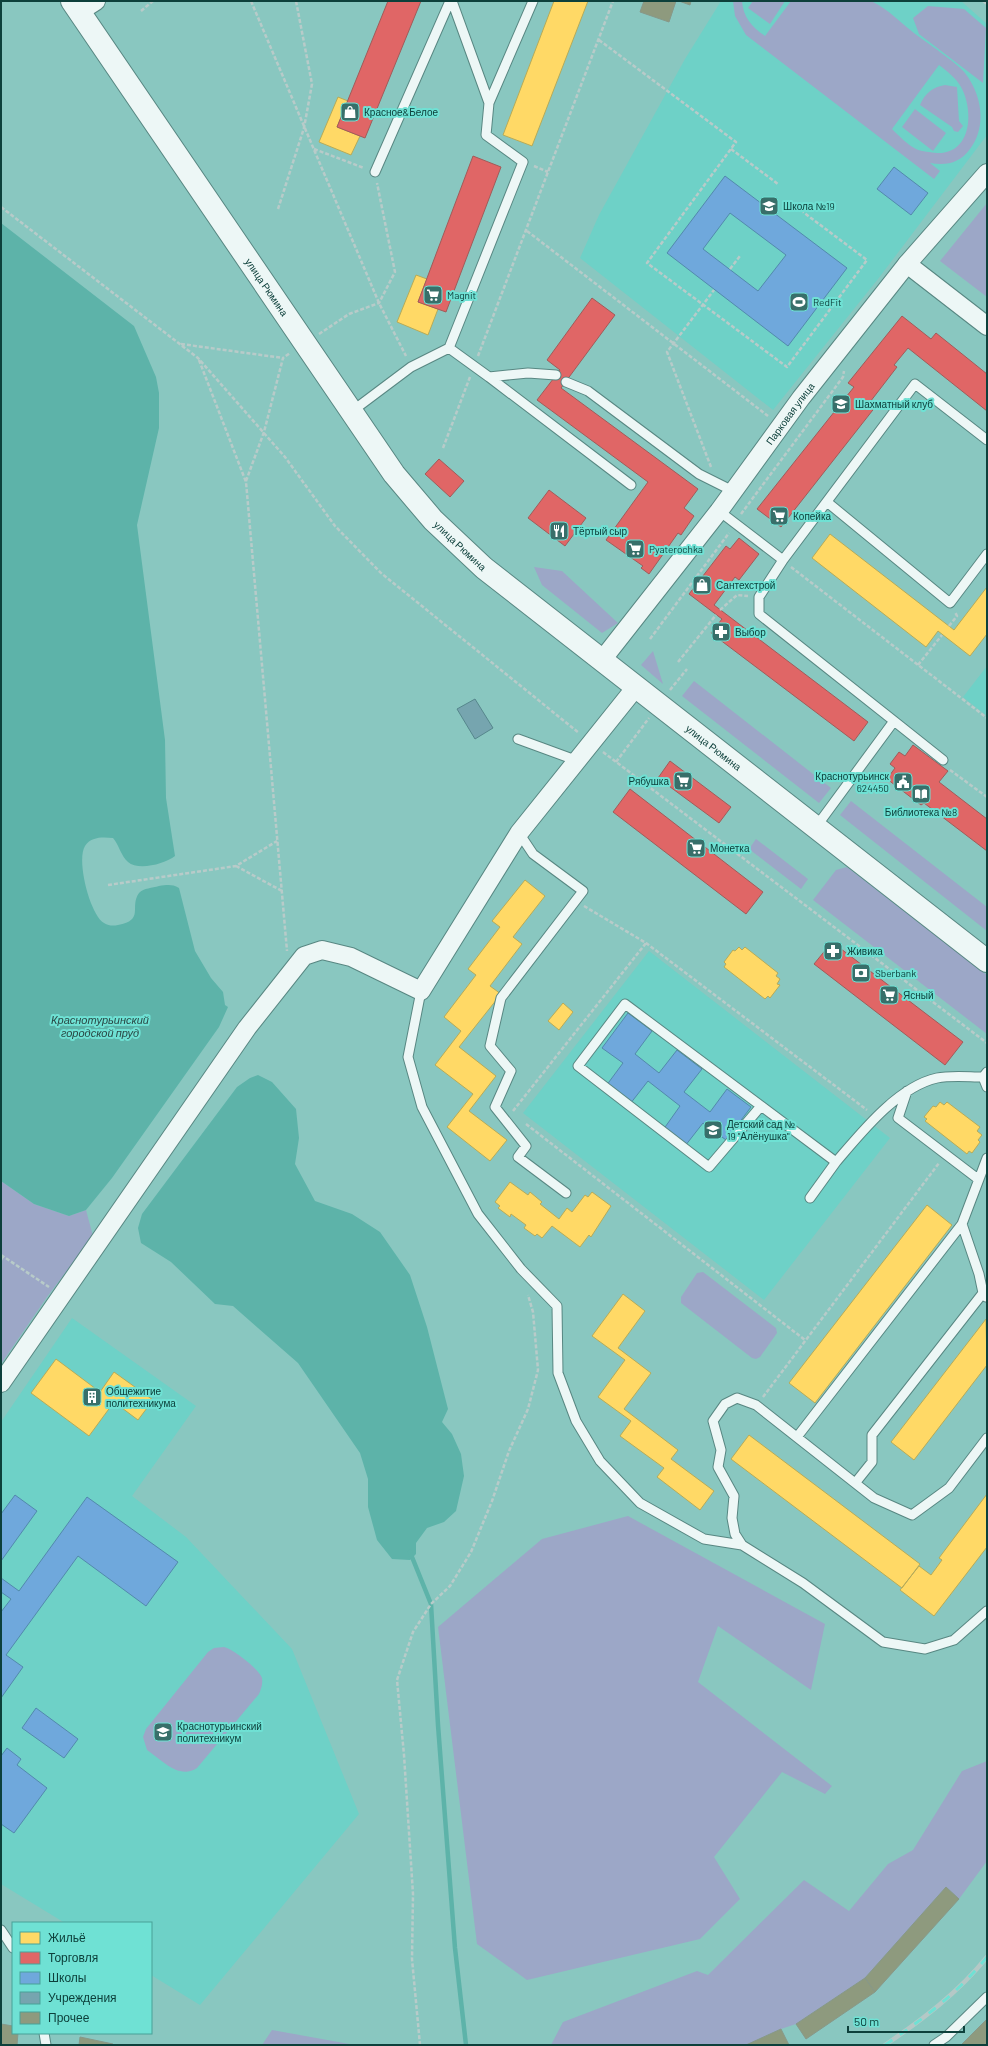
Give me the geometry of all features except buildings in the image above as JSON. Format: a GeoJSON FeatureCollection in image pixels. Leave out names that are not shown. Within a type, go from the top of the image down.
{"type":"FeatureCollection","features":[{"type":"Feature","properties":{"kind":"main road","name":"улица Рюмина"},"geometry":{"type":"LineString","coordinates":[[82,5],[351,412],[394,474],[433,520],[484,568],[987,961]]}},
{"type":"Feature","properties":{"kind":"street","name":"Парковая улица"},"geometry":{"type":"LineString","coordinates":[[602,660],[719,511],[726,487],[781,426],[908,264],[987,173]]}},
{"type":"Feature","properties":{"kind":"street"},"geometry":{"type":"LineString","coordinates":[[908,264],[987,326]]}},
{"type":"Feature","properties":{"kind":"street"},"geometry":{"type":"LineString","coordinates":[[1,1383],[247,1028],[304,956],[322,950],[351,957],[421,991],[519,833],[592,744],[636,687]]}},
{"type":"Feature","properties":{"kind":"lane"},"geometry":{"type":"LineString","coordinates":[[451,1],[490,103]]}},
{"type":"Feature","properties":{"kind":"lane"},"geometry":{"type":"LineString","coordinates":[[375,172],[451,1]]}},
{"type":"Feature","properties":{"kind":"lane"},"geometry":{"type":"LineString","coordinates":[[351,412],[411,367],[449,348],[523,162],[486,135],[490,103],[533,1]]}},
{"type":"Feature","properties":{"kind":"lane"},"geometry":{"type":"LineString","coordinates":[[449,348],[631,484]]}},
{"type":"Feature","properties":{"kind":"lane"},"geometry":{"type":"LineString","coordinates":[[489,377],[528,373],[556,375]]}},
{"type":"Feature","properties":{"kind":"lane"},"geometry":{"type":"LineString","coordinates":[[566,382],[588,391],[699,474],[726,487]]}},
{"type":"Feature","properties":{"kind":"lane"},"geometry":{"type":"LineString","coordinates":[[943,760],[759,614],[759,598],[782,560],[915,384],[987,440]]}},
{"type":"Feature","properties":{"kind":"lane"},"geometry":{"type":"LineString","coordinates":[[827,502],[950,603],[987,554]]}},
{"type":"Feature","properties":{"kind":"lane"},"geometry":{"type":"LineString","coordinates":[[719,511],[782,560]]}},
{"type":"Feature","properties":{"kind":"lane"},"geometry":{"type":"LineString","coordinates":[[816,827],[894,721]]}},
{"type":"Feature","properties":{"kind":"lane"},"geometry":{"type":"LineString","coordinates":[[518,739],[578,761]]}},
{"type":"Feature","properties":{"kind":"lane"},"geometry":{"type":"LineString","coordinates":[[519,833],[533,854],[583,891],[501,998],[490,1046],[511,1071],[495,1107],[526,1146],[518,1157],[566,1193]]}},
{"type":"Feature","properties":{"kind":"lane"},"geometry":{"type":"LineString","coordinates":[[421,991],[408,1057],[422,1107],[478,1214],[521,1269],[557,1306],[558,1373],[576,1421],[600,1461],[640,1504],[704,1539],[742,1545],[803,1583],[884,1642],[925,1649],[954,1640],[987,1611]]}},
{"type":"Feature","properties":{"kind":"lane"},"geometry":{"type":"LineString","coordinates":[[761,1106],[708,1167],[578,1066],[625,1004],[836,1162]]}},
{"type":"Feature","properties":{"kind":"lane"},"geometry":{"type":"LineString","coordinates":[[810,1198],[836,1162],[876,1116],[907,1091],[937,1078],[985,1075],[987,1087]]}},
{"type":"Feature","properties":{"kind":"lane"},"geometry":{"type":"LineString","coordinates":[[907,1091],[898,1118],[942,1158],[978,1179]]}},
{"type":"Feature","properties":{"kind":"lane"},"geometry":{"type":"LineString","coordinates":[[797,1437],[962,1224],[987,1158]]}},
{"type":"Feature","properties":{"kind":"lane"},"geometry":{"type":"LineString","coordinates":[[856,1482],[872,1462],[872,1435],[985,1296],[962,1224]]}},
{"type":"Feature","properties":{"kind":"lane"},"geometry":{"type":"LineString","coordinates":[[742,1545],[735,1534],[732,1518],[734,1496],[718,1467],[721,1450],[713,1421],[725,1404],[737,1398],[756,1405],[856,1482],[874,1498],[912,1515],[949,1488],[987,1438]]}},
{"type":"Feature","properties":{"kind":"lane"},"geometry":{"type":"LineString","coordinates":[[1,1930],[12,1946]]}},
{"type":"Feature","properties":{"kind":"lane"},"geometry":{"type":"LineString","coordinates":[[934,2045],[946,2037],[987,1997]]}},
{"type":"Feature","properties":{"kind":"lane"},"geometry":{"type":"LineString","coordinates":[[44,2034],[46,2045]]}},
{"type":"Feature","properties":{"kind":"path"},"geometry":{"type":"LineString","coordinates":[[141,11],[153,1]]}},
{"type":"Feature","properties":{"kind":"path"},"geometry":{"type":"LineString","coordinates":[[251,1],[379,302],[411,367]]}},
{"type":"Feature","properties":{"kind":"path"},"geometry":{"type":"LineString","coordinates":[[278,209],[304,128],[312,84],[296,1]]}},
{"type":"Feature","properties":{"kind":"path"},"geometry":{"type":"LineString","coordinates":[[443,448],[527,231],[613,1]]}},
{"type":"Feature","properties":{"kind":"path"},"geometry":{"type":"LineString","coordinates":[[983,1],[987,4]]}},
{"type":"Feature","properties":{"kind":"path"},"geometry":{"type":"LineString","coordinates":[[599,40],[736,142],[647,263],[787,368],[867,260],[803,212]]}},
{"type":"Feature","properties":{"kind":"path"},"geometry":{"type":"LineString","coordinates":[[305,343],[349,314],[379,302],[395,272],[375,172],[314,149]]}},
{"type":"Feature","properties":{"kind":"path"},"geometry":{"type":"LineString","coordinates":[[731,149],[778,184]]}},
{"type":"Feature","properties":{"kind":"path"},"geometry":{"type":"LineString","coordinates":[[1,207],[198,358],[285,457],[335,526],[381,573],[592,744],[987,1043]]}},
{"type":"Feature","properties":{"kind":"path"},"geometry":{"type":"LineString","coordinates":[[527,231],[781,426]]}},
{"type":"Feature","properties":{"kind":"path"},"geometry":{"type":"LineString","coordinates":[[730,269],[740,256]]}},
{"type":"Feature","properties":{"kind":"path"},"geometry":{"type":"LineString","coordinates":[[714,290],[667,352],[726,487]]}},
{"type":"Feature","properties":{"kind":"path"},"geometry":{"type":"LineString","coordinates":[[180,344],[283,358],[264,432],[246,482]]}},
{"type":"Feature","properties":{"kind":"path"},"geometry":{"type":"LineString","coordinates":[[198,358],[246,482],[287,949]]}},
{"type":"Feature","properties":{"kind":"path"},"geometry":{"type":"LineString","coordinates":[[650,639],[720,547],[735,524],[843,377],[844,370]]}},
{"type":"Feature","properties":{"kind":"path"},"geometry":{"type":"LineString","coordinates":[[782,560],[987,718]]}},
{"type":"Feature","properties":{"kind":"path"},"geometry":{"type":"LineString","coordinates":[[720,610],[737,595],[759,598]]}},
{"type":"Feature","properties":{"kind":"path"},"geometry":{"type":"LineString","coordinates":[[678,662],[716,615]]}},
{"type":"Feature","properties":{"kind":"path"},"geometry":{"type":"LineString","coordinates":[[918,665],[942,635]]}},
{"type":"Feature","properties":{"kind":"path"},"geometry":{"type":"LineString","coordinates":[[943,760],[947,767],[987,797]]}},
{"type":"Feature","properties":{"kind":"path"},"geometry":{"type":"LineString","coordinates":[[108,885],[236,866],[278,841]]}},
{"type":"Feature","properties":{"kind":"path"},"geometry":{"type":"LineString","coordinates":[[236,866],[282,891]]}},
{"type":"Feature","properties":{"kind":"path"},"geometry":{"type":"LineString","coordinates":[[576,901],[646,943],[876,1116]]}},
{"type":"Feature","properties":{"kind":"path"},"geometry":{"type":"LineString","coordinates":[[512,1113],[646,943]]}},
{"type":"Feature","properties":{"kind":"path"},"geometry":{"type":"LineString","coordinates":[[524,1123],[805,1340]]}},
{"type":"Feature","properties":{"kind":"path"},"geometry":{"type":"LineString","coordinates":[[756,1405],[942,1158],[946,1166]]}},
{"type":"Feature","properties":{"kind":"path"},"geometry":{"type":"LineString","coordinates":[[1,1260],[2,1255],[61,1295]]}},
{"type":"Feature","properties":{"kind":"path"},"geometry":{"type":"LineString","coordinates":[[420,2045],[412,1960],[413,1894],[404,1755],[397,1680],[413,1632],[431,1604],[450,1586],[471,1552],[492,1501],[509,1450],[528,1409],[538,1370],[533,1312],[521,1269]]}},
{"type":"Feature","properties":{"kind":"shaded area","name":"Школа №19"},"geometry":{"type":"Polygon","coordinates":[[[721,1],[961,1],[987,24],[987,135],[878,279],[773,410],[580,258],[599,215],[685,59],[721,1]]]}},
{"type":"Feature","properties":{"kind":"shaded area"},"geometry":{"type":"Polygon","coordinates":[[[733,1],[742,1],[746,17],[756,29],[765,36],[791,1],[868,1],[879,5],[965,73],[971,82],[979,101],[979,131],[975,140],[970,149],[962,158],[947,164],[930,163],[940,171],[934,179],[746,35],[735,16],[733,1]],[[939,65],[892,129],[916,149],[937,153],[949,151],[957,146],[963,139],[967,129],[968,118],[968,107],[961,87],[951,75],[939,65]]]}},
{"type":"Feature","properties":{"kind":"shaded area"},"geometry":{"type":"Polygon","coordinates":[[[753,1],[785,1],[770,24],[748,8],[753,1]]]}},
{"type":"Feature","properties":{"kind":"shaded area"},"geometry":{"type":"Polygon","coordinates":[[[928,6],[964,9],[986,28],[983,83],[919,34],[913,18],[928,6]]]}},
{"type":"Feature","properties":{"kind":"shaded area"},"geometry":{"type":"Polygon","coordinates":[[[945,85],[957,87],[959,121],[963,126],[958,132],[954,131],[952,127],[920,105],[924,97],[930,91],[945,85]]]}},
{"type":"Feature","properties":{"kind":"shaded area"},"geometry":{"type":"Polygon","coordinates":[[[915,109],[946,133],[933,151],[902,127],[915,109]]]}},
{"type":"Feature","properties":{"kind":"shaded area"},"geometry":{"type":"Polygon","coordinates":[[[987,203],[987,297],[940,261],[987,203]]]}},
{"type":"Feature","properties":{"kind":"shaded area"},"geometry":{"type":"Polygon","coordinates":[[[534,567],[562,571],[618,623],[602,633],[542,585],[534,567]]]}},
{"type":"Feature","properties":{"kind":"shaded area"},"geometry":{"type":"Polygon","coordinates":[[[653,651],[663,684],[641,665],[653,651]]]}},
{"type":"Feature","properties":{"kind":"shaded area"},"geometry":{"type":"Polygon","coordinates":[[[987,666],[987,716],[963,697],[987,666]]]}},
{"type":"Feature","properties":{"kind":"shaded area"},"geometry":{"type":"Polygon","coordinates":[[[694,681],[831,788],[819,803],[682,696],[694,681]]]}},
{"type":"Feature","properties":{"kind":"shaded area"},"geometry":{"type":"Polygon","coordinates":[[[851,801],[987,907],[987,931],[840,815],[851,801]]]}},
{"type":"Feature","properties":{"kind":"shaded area"},"geometry":{"type":"Polygon","coordinates":[[[756,839],[808,879],[801,889],[749,849],[756,839]]]}},
{"type":"Feature","properties":{"kind":"shaded area"},"geometry":{"type":"Polygon","coordinates":[[[847,867],[987,975],[987,1034],[813,900],[836,870],[847,867]]]}},
{"type":"Feature","properties":{"kind":"shaded area","name":"Детский сад № 19 \"Алёнушка\""},"geometry":{"type":"Polygon","coordinates":[[[649,951],[890,1138],[764,1300],[523,1113],[649,951]]]}},
{"type":"Feature","properties":{"kind":"shaded area"},"geometry":{"type":"Polygon","coordinates":[[[1,1181],[34,1204],[69,1216],[86,1210],[93,1236],[47,1297],[1,1364],[1,1181]]]}},
{"type":"Feature","properties":{"kind":"shaded area"},"geometry":{"type":"Polygon","coordinates":[[[703,1272],[776,1328],[777,1333],[760,1357],[756,1359],[752,1358],[681,1303],[681,1297],[697,1273],[703,1272]]]}},
{"type":"Feature","properties":{"kind":"shaded area","name":"Краснотурьинский политехникум"},"geometry":{"type":"Polygon","coordinates":[[[72,1318],[196,1406],[132,1496],[186,1537],[292,1649],[359,1814],[200,2005],[152,1976],[152,1922],[63,1922],[1,1884],[1,1422],[72,1318]]]}},
{"type":"Feature","properties":{"kind":"shaded area"},"geometry":{"type":"Polygon","coordinates":[[[628,1516],[825,1624],[811,1690],[718,1626],[698,1682],[832,1786],[825,1794],[782,1772],[714,1857],[740,1899],[700,1939],[527,1980],[477,1944],[438,1627],[542,1539],[628,1516]]]}},
{"type":"Feature","properties":{"kind":"shaded area"},"geometry":{"type":"Polygon","coordinates":[[[224,1647],[233,1651],[245,1660],[260,1674],[262,1678],[262,1686],[260,1692],[197,1768],[184,1772],[177,1770],[147,1750],[143,1737],[146,1729],[208,1652],[214,1648],[224,1647]]]}},
{"type":"Feature","properties":{"kind":"shaded area"},"geometry":{"type":"Polygon","coordinates":[[[987,1761],[987,1861],[959,1899],[946,1887],[865,1978],[796,2024],[746,2045],[551,2045],[563,2022],[697,1971],[708,1975],[804,1880],[849,1911],[888,1864],[913,1850],[962,1771],[987,1761]]]}},
{"type":"Feature","properties":{"kind":"shaded area"},"geometry":{"type":"Polygon","coordinates":[[[272,2030],[355,2045],[262,2045],[272,2030]]]}},
{"type":"Feature","properties":{"kind":"water","name":"Краснотурьинский городской пруд"},"geometry":{"type":"Polygon","coordinates":[[[1,223],[134,326],[156,377],[159,393],[159,428],[137,525],[165,740],[166,798],[175,856],[158,864],[145,866],[132,865],[126,860],[113,838],[98,838],[91,840],[85,846],[82,863],[83,874],[89,899],[94,910],[104,923],[111,926],[126,923],[131,920],[135,912],[136,898],[143,890],[167,885],[179,888],[195,951],[211,978],[223,992],[225,1005],[228,1007],[219,1027],[112,1178],[86,1210],[69,1216],[34,1204],[1,1181],[1,223]]]}},
{"type":"Feature","properties":{"kind":"water"},"geometry":{"type":"Polygon","coordinates":[[[258,1075],[272,1082],[296,1109],[299,1138],[295,1164],[315,1201],[352,1214],[380,1232],[410,1275],[427,1327],[448,1409],[442,1422],[452,1434],[461,1454],[464,1476],[456,1511],[444,1522],[427,1528],[416,1543],[416,1554],[410,1560],[392,1559],[377,1540],[368,1507],[368,1479],[360,1453],[298,1363],[233,1306],[215,1304],[171,1262],[141,1243],[138,1228],[142,1214],[237,1087],[250,1078],[258,1075]]]}},
{"type":"Feature","properties":{"kind":"waterway"},"geometry":{"type":"LineString","coordinates":[[410,1552],[431,1604],[438,1725],[455,1948],[466,2045]]}},
{"type":"Feature","properties":{"kind":"railway"},"geometry":{"type":"LineString","coordinates":[[885,2045],[913,2026],[952,1994],[987,1957]]}},
{"type":"Feature","properties":{"kind":"place","name":"Красное&Белое"},"geometry":{"type":"Point","coordinates":[350,112]}},
{"type":"Feature","properties":{"kind":"place","name":"Школа №19"},"geometry":{"type":"Point","coordinates":[769,206]}},
{"type":"Feature","properties":{"kind":"place","name":"Magnit"},"geometry":{"type":"Point","coordinates":[433,295]}},
{"type":"Feature","properties":{"kind":"place","name":"RedFit"},"geometry":{"type":"Point","coordinates":[799,302]}},
{"type":"Feature","properties":{"kind":"place","name":"Шахматный клуб"},"geometry":{"type":"Point","coordinates":[841,404]}},
{"type":"Feature","properties":{"kind":"place","name":"Копейка"},"geometry":{"type":"Point","coordinates":[779,516]}},
{"type":"Feature","properties":{"kind":"place","name":"Тёртый сыр"},"geometry":{"type":"Point","coordinates":[559,531]}},
{"type":"Feature","properties":{"kind":"place","name":"Pyaterochka"},"geometry":{"type":"Point","coordinates":[635,549]}},
{"type":"Feature","properties":{"kind":"place","name":"Сантехстрой"},"geometry":{"type":"Point","coordinates":[702,585]}},
{"type":"Feature","properties":{"kind":"place","name":"Выбор"},"geometry":{"type":"Point","coordinates":[721,632]}},
{"type":"Feature","properties":{"kind":"place","name":"Рябушка"},"geometry":{"type":"Point","coordinates":[683,781]}},
{"type":"Feature","properties":{"kind":"place","name":"Краснотурьинск 624450"},"geometry":{"type":"Point","coordinates":[903,782]}},
{"type":"Feature","properties":{"kind":"place","name":"Библиотека №8"},"geometry":{"type":"Point","coordinates":[921,794]}},
{"type":"Feature","properties":{"kind":"place","name":"Монетка"},"geometry":{"type":"Point","coordinates":[696,848]}},
{"type":"Feature","properties":{"kind":"place","name":"Живика"},"geometry":{"type":"Point","coordinates":[833,951]}},
{"type":"Feature","properties":{"kind":"place","name":"Sberbank"},"geometry":{"type":"Point","coordinates":[861,973]}},
{"type":"Feature","properties":{"kind":"place","name":"Ясный"},"geometry":{"type":"Point","coordinates":[889,995]}},
{"type":"Feature","properties":{"kind":"place","name":"Детский сад № 19 \"Алёнушка\""},"geometry":{"type":"Point","coordinates":[713,1130]}},
{"type":"Feature","properties":{"kind":"place","name":"Общежитие политехникума"},"geometry":{"type":"Point","coordinates":[92,1397]}},
{"type":"Feature","properties":{"kind":"place","name":"Краснотурьинский политехникум"},"geometry":{"type":"Point","coordinates":[163,1732]}}]}
